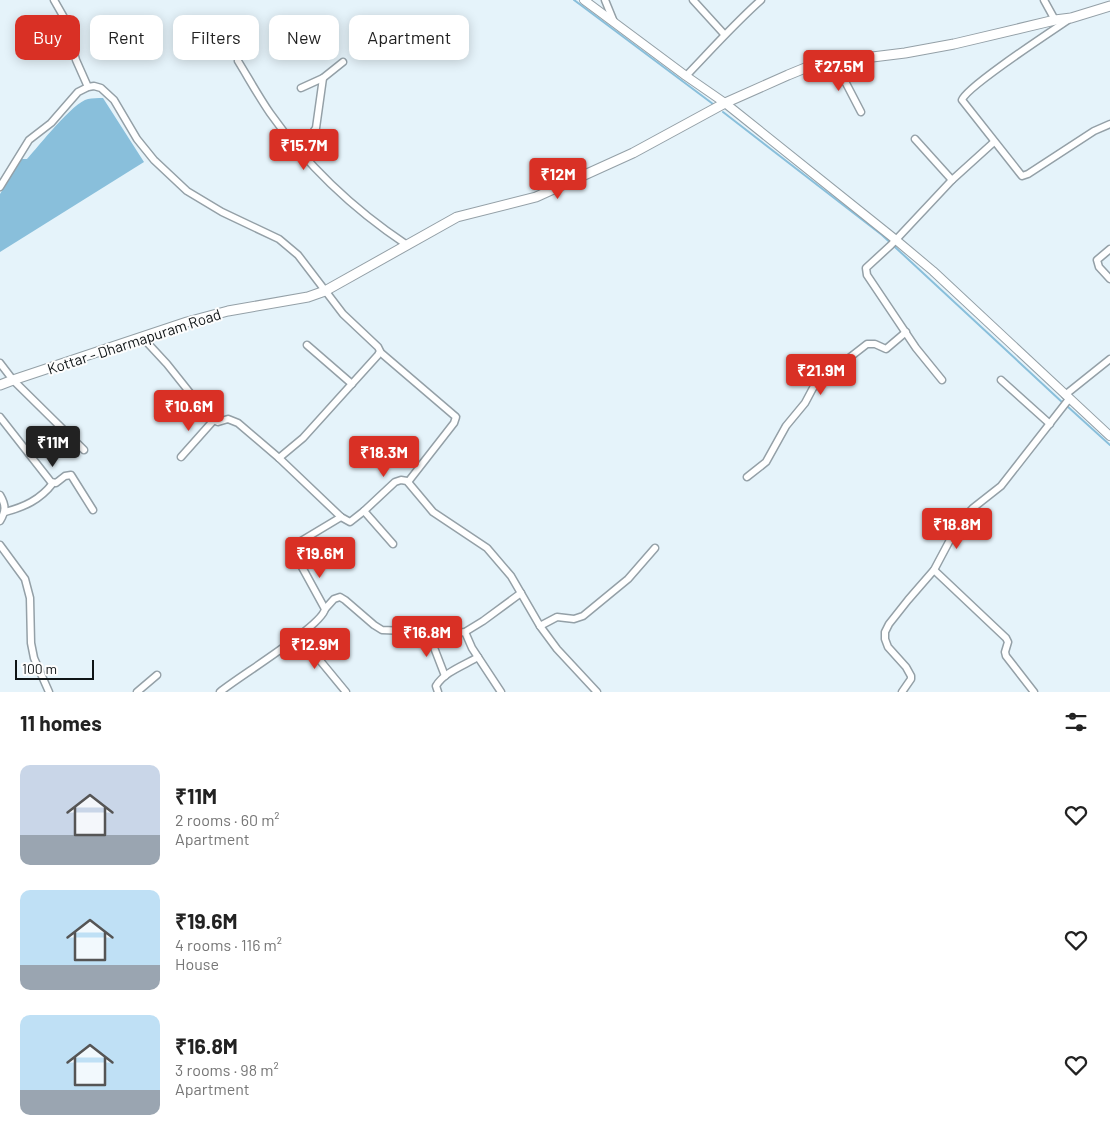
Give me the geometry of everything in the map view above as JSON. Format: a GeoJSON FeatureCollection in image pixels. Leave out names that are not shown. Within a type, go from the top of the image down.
{"type":"FeatureCollection","features":[{"type":"Feature","properties":{"kind":"main road","name":"Kottar - Dharmapuram Road"},"geometry":{"type":"LineString","coordinates":[[0,385],[187,322],[228,311],[308,297],[325,290],[407,246],[457,217],[536,197],[633,153],[726,103],[803,69],[835,62],[905,53],[954,44],[1054,20],[1071,18],[1110,6]]}},
{"type":"Feature","properties":{"kind":"street"},"geometry":{"type":"LineString","coordinates":[[54,0],[66,21],[76,60],[88,87]]}},
{"type":"Feature","properties":{"kind":"street"},"geometry":{"type":"LineString","coordinates":[[584,0],[686,76],[726,103],[894,242],[932,271],[1066,400],[1110,436]]}},
{"type":"Feature","properties":{"kind":"street"},"geometry":{"type":"LineString","coordinates":[[605,0],[614,22]]}},
{"type":"Feature","properties":{"kind":"street"},"geometry":{"type":"LineString","coordinates":[[693,0],[724,34]]}},
{"type":"Feature","properties":{"kind":"street"},"geometry":{"type":"LineString","coordinates":[[686,76],[724,34],[761,0]]}},
{"type":"Feature","properties":{"kind":"street"},"geometry":{"type":"LineString","coordinates":[[1044,0],[1054,20]]}},
{"type":"Feature","properties":{"kind":"street"},"geometry":{"type":"LineString","coordinates":[[1071,18],[987,76],[962,96],[964,104],[1022,176],[1094,131],[1110,124]]}},
{"type":"Feature","properties":{"kind":"street"},"geometry":{"type":"LineString","coordinates":[[238,61],[269,112],[330,185],[350,203],[407,246]]}},
{"type":"Feature","properties":{"kind":"street"},"geometry":{"type":"LineString","coordinates":[[301,88],[323,78],[343,62]]}},
{"type":"Feature","properties":{"kind":"street"},"geometry":{"type":"LineString","coordinates":[[835,62],[862,112]]}},
{"type":"Feature","properties":{"kind":"street"},"geometry":{"type":"LineString","coordinates":[[298,148],[312,135],[316,128],[323,78]]}},
{"type":"Feature","properties":{"kind":"street"},"geometry":{"type":"LineString","coordinates":[[0,187],[30,140],[51,123],[78,92],[94,86],[106,93],[114,100],[137,139],[154,160],[187,191],[222,212],[271,234],[286,243],[298,255],[343,314],[378,347],[380,352],[456,417],[454,423],[408,482]]}},
{"type":"Feature","properties":{"kind":"street"},"geometry":{"type":"LineString","coordinates":[[915,138],[952,180]]}},
{"type":"Feature","properties":{"kind":"street"},"geometry":{"type":"LineString","coordinates":[[942,380],[906,332],[866,272],[867,267],[894,242],[952,180],[994,142]]}},
{"type":"Feature","properties":{"kind":"street"},"geometry":{"type":"LineString","coordinates":[[1110,249],[1097,260],[1099,267],[1110,279]]}},
{"type":"Feature","properties":{"kind":"street"},"geometry":{"type":"LineString","coordinates":[[746,478],[766,462],[786,426],[822,379],[868,344],[875,344],[886,349],[906,332]]}},
{"type":"Feature","properties":{"kind":"street"},"geometry":{"type":"LineString","coordinates":[[142,337],[167,364],[213,421],[218,422],[228,419],[233,421],[279,458],[341,518],[350,522],[395,482],[401,480],[408,482],[432,512],[487,548],[511,576],[540,626],[557,649],[597,692]]}},
{"type":"Feature","properties":{"kind":"street"},"geometry":{"type":"LineString","coordinates":[[307,346],[352,384]]}},
{"type":"Feature","properties":{"kind":"street"},"geometry":{"type":"LineString","coordinates":[[279,458],[303,438],[380,352]]}},
{"type":"Feature","properties":{"kind":"street"},"geometry":{"type":"LineString","coordinates":[[902,692],[911,676],[906,667],[888,647],[885,639],[889,624],[934,570],[959,523],[973,508],[1001,486],[1050,424],[1066,400],[1110,358]]}},
{"type":"Feature","properties":{"kind":"street"},"geometry":{"type":"LineString","coordinates":[[0,363],[13,380],[84,450]]}},
{"type":"Feature","properties":{"kind":"street"},"geometry":{"type":"LineString","coordinates":[[1001,380],[1050,424]]}},
{"type":"Feature","properties":{"kind":"street"},"geometry":{"type":"LineString","coordinates":[[0,417],[52,483]]}},
{"type":"Feature","properties":{"kind":"street"},"geometry":{"type":"LineString","coordinates":[[181,457],[213,421]]}},
{"type":"Feature","properties":{"kind":"street"},"geometry":{"type":"LineString","coordinates":[[5,512],[26,506],[47,490],[52,483],[56,483],[68,474],[74,478],[94,510]]}},
{"type":"Feature","properties":{"kind":"street"},"geometry":{"type":"LineString","coordinates":[[0,495],[5,506],[5,512],[0,521]]}},
{"type":"Feature","properties":{"kind":"street"},"geometry":{"type":"LineString","coordinates":[[364,511],[393,544]]}},
{"type":"Feature","properties":{"kind":"street"},"geometry":{"type":"LineString","coordinates":[[325,609],[291,547],[341,518]]}},
{"type":"Feature","properties":{"kind":"street"},"geometry":{"type":"LineString","coordinates":[[0,545],[25,579],[30,598],[31,643],[34,658],[49,692]]}},
{"type":"Feature","properties":{"kind":"street"},"geometry":{"type":"LineString","coordinates":[[540,626],[557,618],[574,619],[583,616],[628,579],[655,548]]}},
{"type":"Feature","properties":{"kind":"street"},"geometry":{"type":"LineString","coordinates":[[934,570],[1006,638],[1008,642],[1005,652],[1006,656],[1034,692]]}},
{"type":"Feature","properties":{"kind":"street"},"geometry":{"type":"LineString","coordinates":[[220,692],[299,635],[320,617],[334,599],[340,598],[345,600],[379,629],[456,633],[465,632],[483,621],[521,593]]}},
{"type":"Feature","properties":{"kind":"street"},"geometry":{"type":"LineString","coordinates":[[428,632],[445,676]]}},
{"type":"Feature","properties":{"kind":"street"},"geometry":{"type":"LineString","coordinates":[[465,632],[478,657],[501,692]]}},
{"type":"Feature","properties":{"kind":"street"},"geometry":{"type":"LineString","coordinates":[[299,635],[346,692]]}},
{"type":"Feature","properties":{"kind":"street"},"geometry":{"type":"LineString","coordinates":[[438,692],[436,686],[445,676],[478,657]]}},
{"type":"Feature","properties":{"kind":"street"},"geometry":{"type":"LineString","coordinates":[[137,692],[157,675]]}},
{"type":"Feature","properties":{"kind":"water"},"geometry":{"type":"Polygon","coordinates":[[[103,98],[144,162],[0,252],[0,194],[21,159],[27,159],[65,116],[82,102],[103,98]]]}},
{"type":"Feature","properties":{"kind":"waterway"},"geometry":{"type":"LineString","coordinates":[[574,0],[713,104]]}},
{"type":"Feature","properties":{"kind":"waterway"},"geometry":{"type":"LineString","coordinates":[[723,112],[882,235],[1063,403]]}},
{"type":"Feature","properties":{"kind":"waterway"},"geometry":{"type":"LineString","coordinates":[[1067,406],[1110,445]]}}]}
